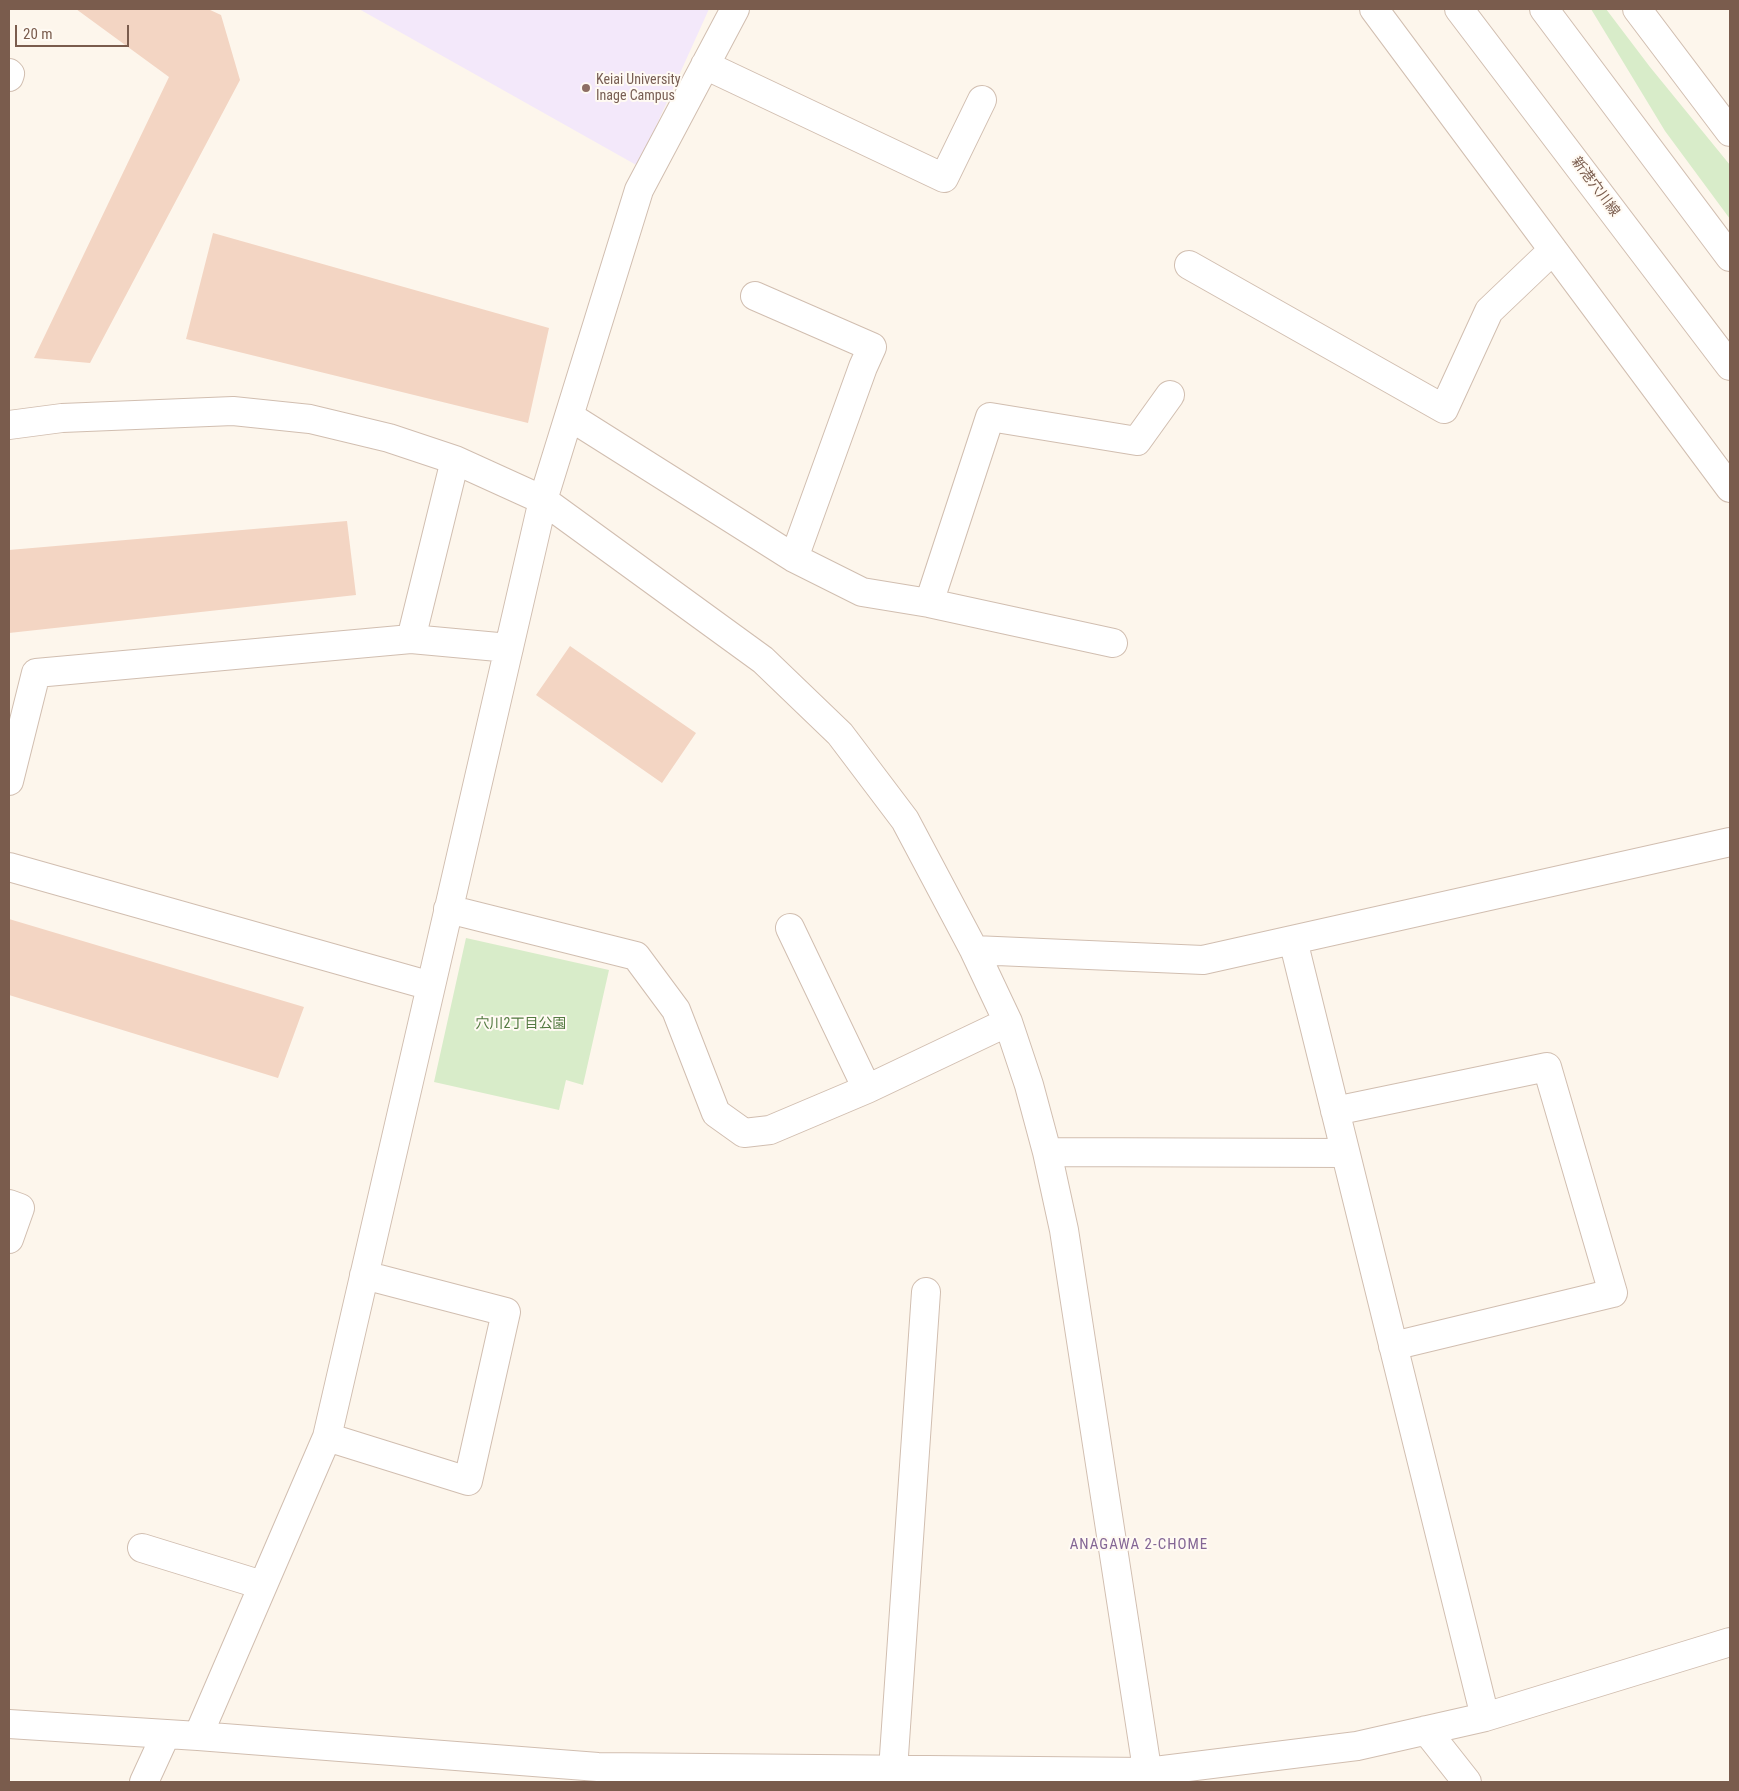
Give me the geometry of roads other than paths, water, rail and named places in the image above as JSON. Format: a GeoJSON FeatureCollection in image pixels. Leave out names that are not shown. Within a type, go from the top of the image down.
{"type":"FeatureCollection","features":[{"type":"Feature","properties":{"kind":"street"},"geometry":{"type":"LineString","coordinates":[[198,1736],[327,1437],[543,500],[639,190],[735,9]]}},
{"type":"Feature","properties":{"kind":"street"},"geometry":{"type":"LineString","coordinates":[[1374,9],[1730,488]]}},
{"type":"Feature","properties":{"kind":"street","name":"新港穴川線"},"geometry":{"type":"LineString","coordinates":[[1459,9],[1730,366]]}},
{"type":"Feature","properties":{"kind":"street"},"geometry":{"type":"LineString","coordinates":[[1544,9],[1730,257]]}},
{"type":"Feature","properties":{"kind":"street"},"geometry":{"type":"LineString","coordinates":[[1560,9],[1595,78]]}},
{"type":"Feature","properties":{"kind":"street"},"geometry":{"type":"LineString","coordinates":[[1637,9],[1730,132]]}},
{"type":"Feature","properties":{"kind":"street"},"geometry":{"type":"LineString","coordinates":[[705,65],[944,178],[982,100]]}},
{"type":"Feature","properties":{"kind":"street"},"geometry":{"type":"LineString","coordinates":[[1189,265],[1444,409],[1489,311],[1553,250]]}},
{"type":"Feature","properties":{"kind":"street"},"geometry":{"type":"LineString","coordinates":[[755,296],[872,347],[863,367],[794,558]]}},
{"type":"Feature","properties":{"kind":"street"},"geometry":{"type":"LineString","coordinates":[[929,603],[990,417],[1137,441],[1170,395]]}},
{"type":"Feature","properties":{"kind":"street"},"geometry":{"type":"LineString","coordinates":[[9,425],[62,418],[233,411],[310,419],[389,438],[455,460],[543,500],[763,660],[840,734],[905,820],[974,950],[1008,1022],[1029,1085],[1047,1152],[1064,1230],[1148,1777]]}},
{"type":"Feature","properties":{"kind":"street"},"geometry":{"type":"LineString","coordinates":[[570,416],[794,558],[862,592],[929,603],[1112,643]]}},
{"type":"Feature","properties":{"kind":"street"},"geometry":{"type":"LineString","coordinates":[[411,639],[455,460]]}},
{"type":"Feature","properties":{"kind":"street"},"geometry":{"type":"LineString","coordinates":[[9,781],[36,673],[411,639],[509,648]]}},
{"type":"Feature","properties":{"kind":"street"},"geometry":{"type":"LineString","coordinates":[[974,950],[1203,960],[1730,842]]}},
{"type":"Feature","properties":{"kind":"street"},"geometry":{"type":"LineString","coordinates":[[9,867],[431,986]]}},
{"type":"Feature","properties":{"kind":"street"},"geometry":{"type":"LineString","coordinates":[[448,909],[636,956],[676,1010],[716,1113],[744,1133],[770,1130],[867,1089],[1008,1022]]}},
{"type":"Feature","properties":{"kind":"street"},"geometry":{"type":"LineString","coordinates":[[790,928],[867,1089]]}},
{"type":"Feature","properties":{"kind":"street"},"geometry":{"type":"LineString","coordinates":[[1293,940],[1484,1717]]}},
{"type":"Feature","properties":{"kind":"street"},"geometry":{"type":"LineString","coordinates":[[1335,1111],[1547,1067],[1613,1293],[1393,1346]]}},
{"type":"Feature","properties":{"kind":"street"},"geometry":{"type":"LineString","coordinates":[[1047,1152],[1345,1153]]}},
{"type":"Feature","properties":{"kind":"street"},"geometry":{"type":"LineString","coordinates":[[9,1204],[20,1208],[9,1239]]}},
{"type":"Feature","properties":{"kind":"street"},"geometry":{"type":"LineString","coordinates":[[327,1437],[468,1481],[506,1312],[364,1275]]}},
{"type":"Feature","properties":{"kind":"street"},"geometry":{"type":"LineString","coordinates":[[893,1770],[926,1292]]}},
{"type":"Feature","properties":{"kind":"street"},"geometry":{"type":"LineString","coordinates":[[142,1548],[262,1585]]}},
{"type":"Feature","properties":{"kind":"street"},"geometry":{"type":"LineString","coordinates":[[9,1724],[198,1736],[593,1775],[766,1776],[893,1770],[929,1776],[1148,1777],[1357,1746],[1484,1717],[1730,1642]]}},
{"type":"Feature","properties":{"kind":"street"},"geometry":{"type":"LineString","coordinates":[[1426,1730],[1467,1782]]}},
{"type":"Feature","properties":{"kind":"street"},"geometry":{"type":"LineString","coordinates":[[144,1782],[166,1734]]}},
{"type":"Feature","properties":{"kind":"place","name":"Keiai University Inage Campus"},"geometry":{"type":"Point","coordinates":[586,88]}},
{"type":"Feature","properties":{"kind":"district","name":"ANAGAWA 2-CHOME"},"geometry":{"type":"Point","coordinates":[1139,1545]}},
{"type":"Feature","properties":{"kind":"park label","name":"穴川2丁目公園"},"geometry":{"type":"Point","coordinates":[521,1024]}}]}
